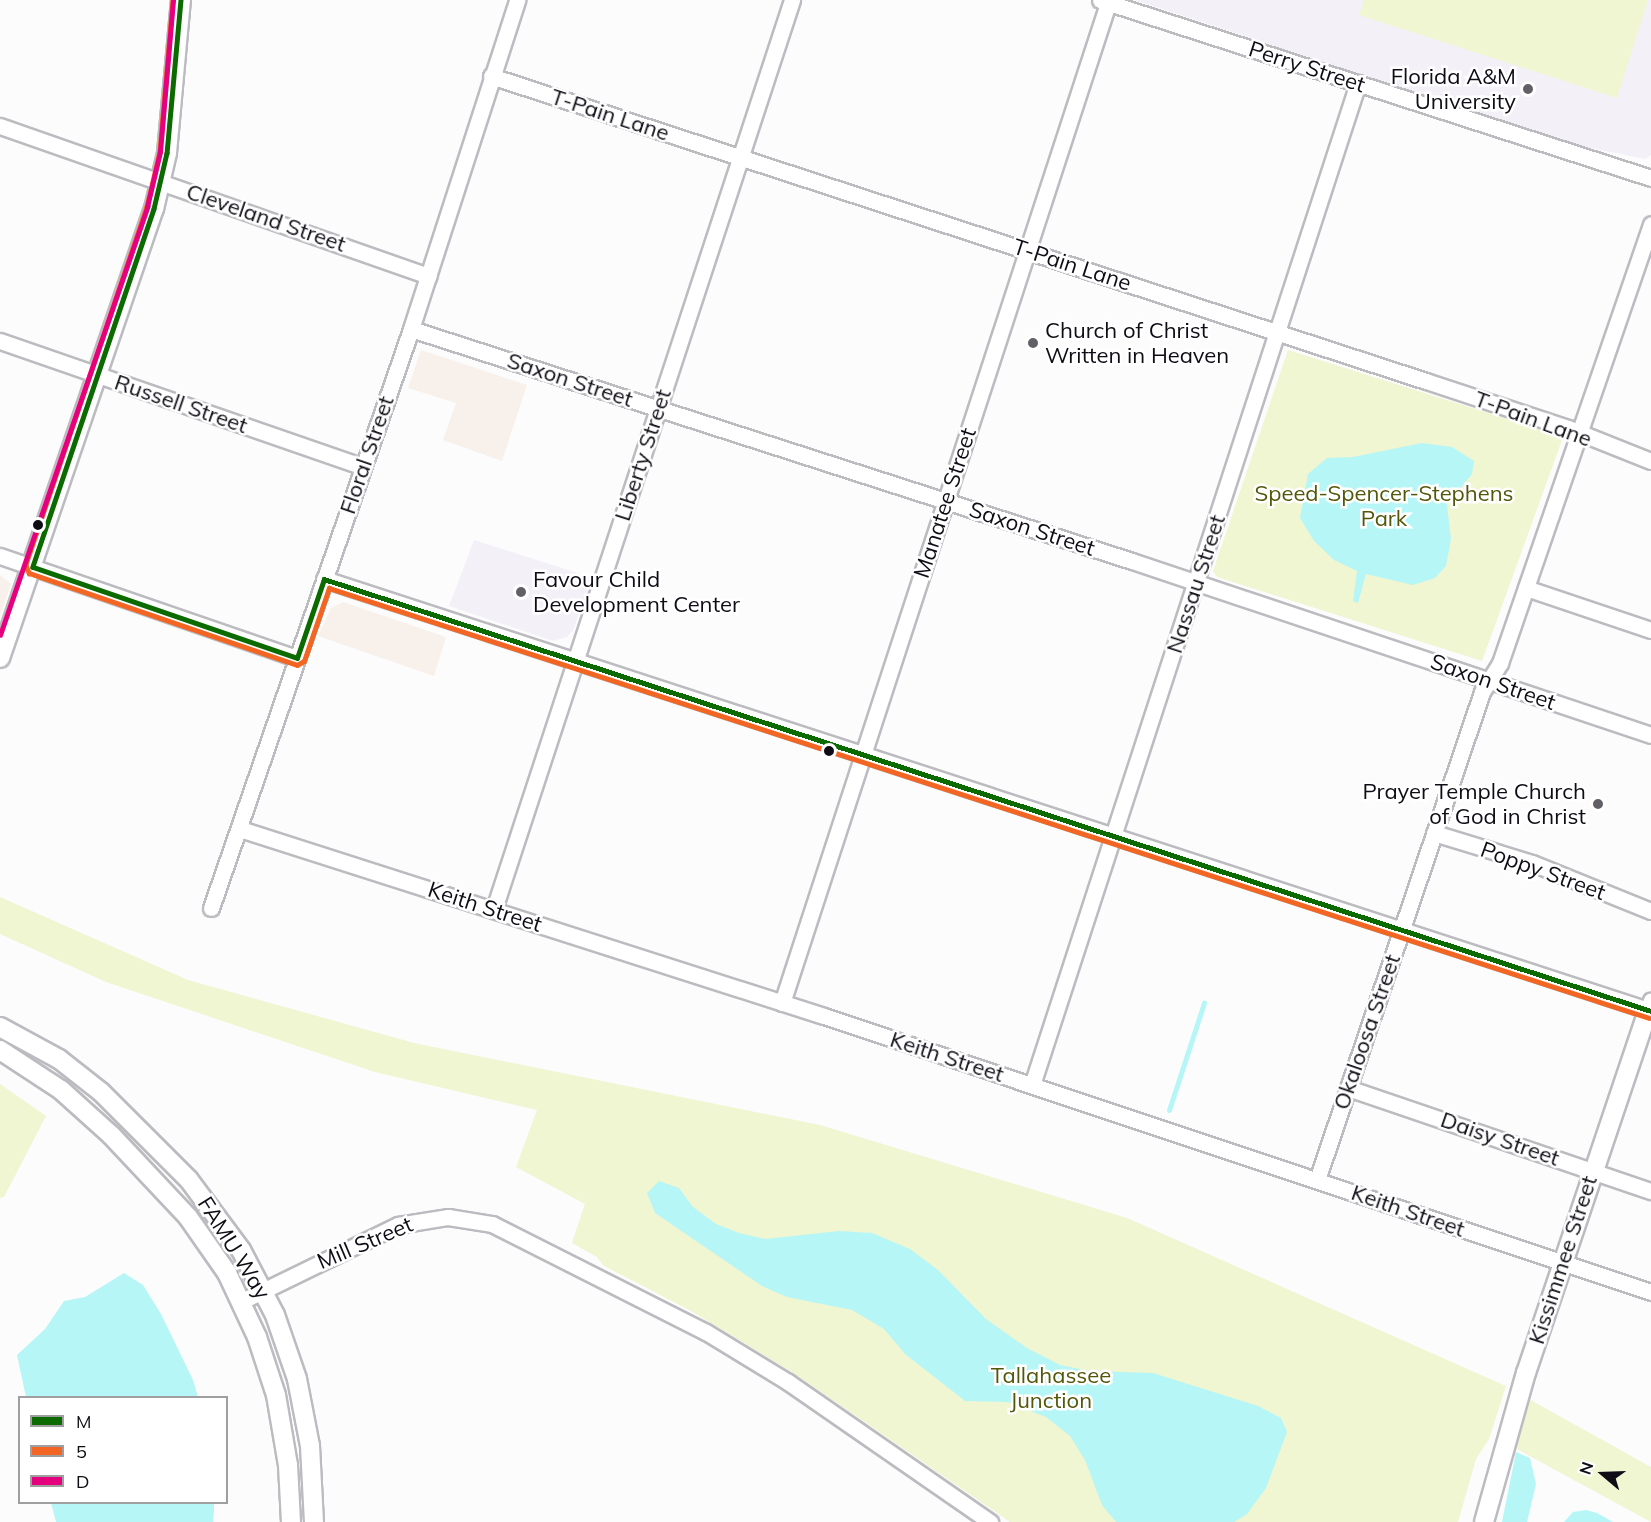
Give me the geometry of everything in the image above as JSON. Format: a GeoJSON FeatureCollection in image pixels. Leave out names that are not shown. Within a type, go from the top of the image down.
{"type":"FeatureCollection","features":[{"type":"Feature","properties":{"kind":"street"},"geometry":{"type":"LineString","coordinates":[[0,658],[99,375],[161,182],[181,0]]}},
{"type":"Feature","properties":{"kind":"street","name":"Floral Street"},"geometry":{"type":"LineString","coordinates":[[211,908],[429,276],[517,0]]}},
{"type":"Feature","properties":{"kind":"street","name":"Liberty Street"},"geometry":{"type":"LineString","coordinates":[[494,909],[792,0]]}},
{"type":"Feature","properties":{"kind":"street","name":"Perry Street"},"geometry":{"type":"LineString","coordinates":[[1104,1],[1651,178]]}},
{"type":"Feature","properties":{"kind":"street","name":"Manatee Street"},"geometry":{"type":"LineString","coordinates":[[782,1003],[1028,251],[1104,1]]}},
{"type":"Feature","properties":{"kind":"street","name":"T-Pain Lane"},"geometry":{"type":"LineString","coordinates":[[492,76],[1279,333],[1580,434],[1651,461]]}},
{"type":"Feature","properties":{"kind":"street","name":"Nassau Street"},"geometry":{"type":"LineString","coordinates":[[1032,1085],[1279,333],[1358,84]]}},
{"type":"Feature","properties":{"kind":"street","name":"Cleveland Street"},"geometry":{"type":"LineString","coordinates":[[0,126],[429,276]]}},
{"type":"Feature","properties":{"kind":"street","name":"Okaloosa Street"},"geometry":{"type":"LineString","coordinates":[[1317,1180],[1434,833],[1489,680],[1500,663],[1651,224]]}},
{"type":"Feature","properties":{"kind":"street","name":"Saxon Street"},"geometry":{"type":"LineString","coordinates":[[411,329],[945,500],[1651,735]]}},
{"type":"Feature","properties":{"kind":"street","name":"Russell Street"},"geometry":{"type":"LineString","coordinates":[[0,341],[363,467]]}},
{"type":"Feature","properties":{"kind":"street"},"geometry":{"type":"LineString","coordinates":[[0,556],[297,658]]}},
{"type":"Feature","properties":{"kind":"street"},"geometry":{"type":"LineString","coordinates":[[324,579],[1402,929],[1650,1007]]}},
{"type":"Feature","properties":{"kind":"street"},"geometry":{"type":"LineString","coordinates":[[1526,588],[1651,630]]}},
{"type":"Feature","properties":{"kind":"street","name":"Keith Street"},"geometry":{"type":"LineString","coordinates":[[240,829],[494,909],[1032,1085],[1651,1292]]}},
{"type":"Feature","properties":{"kind":"street","name":"Poppy Street"},"geometry":{"type":"LineString","coordinates":[[1434,833],[1532,863],[1651,911]]}},
{"type":"Feature","properties":{"kind":"street","name":"Kissimmee Street"},"geometry":{"type":"LineString","coordinates":[[1484,1522],[1510,1423],[1650,1007]]}},
{"type":"Feature","properties":{"kind":"street","name":"FAMU Way"},"geometry":{"type":"LineString","coordinates":[[0,1027],[73,1070],[169,1159],[222,1221],[263,1290],[286,1346],[301,1397],[312,1464],[314,1522]]}},
{"type":"Feature","properties":{"kind":"street","name":"FAMU Way"},"geometry":{"type":"LineString","coordinates":[[0,1050],[73,1099],[153,1177],[199,1231],[242,1301],[276,1395],[288,1465],[291,1522]]}},
{"type":"Feature","properties":{"kind":"street","name":"Daisy Street"},"geometry":{"type":"LineString","coordinates":[[1348,1088],[1651,1191]]}},
{"type":"Feature","properties":{"kind":"street","name":"Mill Street"},"geometry":{"type":"LineString","coordinates":[[242,1301],[381,1232],[419,1220],[476,1220],[529,1239],[678,1316],[771,1371],[990,1522]]}},
{"type":"Feature","properties":{"kind":"shaded area","name":"Florida A&M University"},"geometry":{"type":"Polygon","coordinates":[[[1135,0],[1651,0],[1651,155],[1645,159],[1576,145],[1135,0]]]}},
{"type":"Feature","properties":{"kind":"shaded area"},"geometry":{"type":"Polygon","coordinates":[[[421,350],[527,385],[502,461],[443,440],[456,403],[408,388],[421,350]]]}},
{"type":"Feature","properties":{"kind":"shaded area","name":"Favour Child Development Center"},"geometry":{"type":"Polygon","coordinates":[[[474,540],[593,578],[573,630],[567,637],[553,641],[449,606],[474,540]]]}},
{"type":"Feature","properties":{"kind":"shaded area"},"geometry":{"type":"Polygon","coordinates":[[[0,575],[11,584],[0,616],[0,575]]]}},
{"type":"Feature","properties":{"kind":"shaded area"},"geometry":{"type":"Polygon","coordinates":[[[343,602],[446,637],[434,676],[318,636],[331,608],[343,602]]]}},
{"type":"Feature","properties":{"kind":"green space"},"geometry":{"type":"Polygon","coordinates":[[[1364,0],[1648,0],[1617,98],[1359,15],[1364,0]]]}},
{"type":"Feature","properties":{"kind":"green space","name":"Speed-Spencer-Stephens Park"},"geometry":{"type":"Polygon","coordinates":[[[1288,350],[1548,432],[1562,440],[1482,661],[1217,577],[1213,571],[1288,350]]]}},
{"type":"Feature","properties":{"kind":"green space","name":"Tallahassee Junction"},"geometry":{"type":"Polygon","coordinates":[[[0,897],[188,980],[414,1043],[820,1125],[1127,1218],[1506,1386],[1489,1439],[1476,1459],[1458,1522],[1010,1522],[792,1372],[691,1311],[604,1266],[597,1257],[572,1243],[585,1204],[516,1167],[537,1110],[375,1072],[106,982],[0,934],[0,897]]]}},
{"type":"Feature","properties":{"kind":"green space"},"geometry":{"type":"Polygon","coordinates":[[[0,1084],[46,1116],[4,1197],[0,1198],[0,1084]]]}},
{"type":"Feature","properties":{"kind":"green space"},"geometry":{"type":"Polygon","coordinates":[[[1527,1398],[1651,1467],[1651,1522],[1513,1447],[1527,1398]]]}},
{"type":"Feature","properties":{"kind":"water"},"geometry":{"type":"Polygon","coordinates":[[[1422,443],[1452,447],[1474,461],[1472,474],[1447,505],[1451,539],[1446,566],[1435,578],[1413,585],[1366,574],[1358,603],[1353,601],[1357,571],[1334,560],[1314,541],[1300,518],[1308,474],[1327,458],[1353,457],[1422,443]]]}},
{"type":"Feature","properties":{"kind":"water"},"geometry":{"type":"Polygon","coordinates":[[[659,1181],[679,1188],[693,1207],[716,1224],[739,1233],[765,1239],[839,1231],[872,1233],[910,1249],[938,1270],[986,1319],[1027,1348],[1060,1365],[1089,1371],[1153,1373],[1258,1406],[1281,1418],[1287,1432],[1266,1488],[1247,1514],[1234,1522],[1116,1522],[1102,1505],[1085,1460],[1070,1436],[1046,1417],[1008,1402],[965,1401],[905,1354],[884,1329],[852,1310],[787,1297],[762,1286],[655,1213],[647,1193],[659,1181]]]}},
{"type":"Feature","properties":{"kind":"water"},"geometry":{"type":"Polygon","coordinates":[[[124,1273],[143,1285],[161,1314],[193,1380],[198,1396],[26,1396],[17,1355],[45,1329],[64,1301],[85,1297],[124,1273]]]}},
{"type":"Feature","properties":{"kind":"water"},"geometry":{"type":"Polygon","coordinates":[[[1516,1452],[1530,1458],[1536,1484],[1527,1522],[1502,1522],[1516,1452]]]}},
{"type":"Feature","properties":{"kind":"water"},"geometry":{"type":"Polygon","coordinates":[[[51,1504],[214,1504],[213,1522],[56,1522],[51,1504]]]}},
{"type":"Feature","properties":{"kind":"water"},"geometry":{"type":"Polygon","coordinates":[[[1586,1510],[1613,1522],[1564,1522],[1573,1512],[1586,1510]]]}},
{"type":"Feature","properties":{"kind":"waterway"},"geometry":{"type":"LineString","coordinates":[[1169,1110],[1204,1003]]}},
{"type":"Feature","properties":{"kind":"transit line","name":"5"},"geometry":{"type":"LineString","coordinates":[[173,0],[160,152],[147,207],[26,565],[29,573],[297,665],[304,661],[329,588],[1649,1018]]}},
{"type":"Feature","properties":{"kind":"transit line","name":"D"},"geometry":{"type":"LineString","coordinates":[[0,635],[147,207],[160,152],[173,0]]}},
{"type":"Feature","properties":{"kind":"transit line","name":"M"},"geometry":{"type":"LineString","coordinates":[[181,0],[167,153],[154,209],[33,567],[297,658],[324,579],[1651,1011]]}},
{"type":"Feature","properties":{"kind":"place","name":"Florida A&M University"},"geometry":{"type":"Point","coordinates":[1528,89]}},
{"type":"Feature","properties":{"kind":"place","name":"Church of Christ Written in Heaven"},"geometry":{"type":"Point","coordinates":[1033,343]}},
{"type":"Feature","properties":{"kind":"place","name":"Favour Child Development Center"},"geometry":{"type":"Point","coordinates":[521,592]}},
{"type":"Feature","properties":{"kind":"place","name":"Prayer Temple Church of God in Christ"},"geometry":{"type":"Point","coordinates":[1598,804]}}]}
